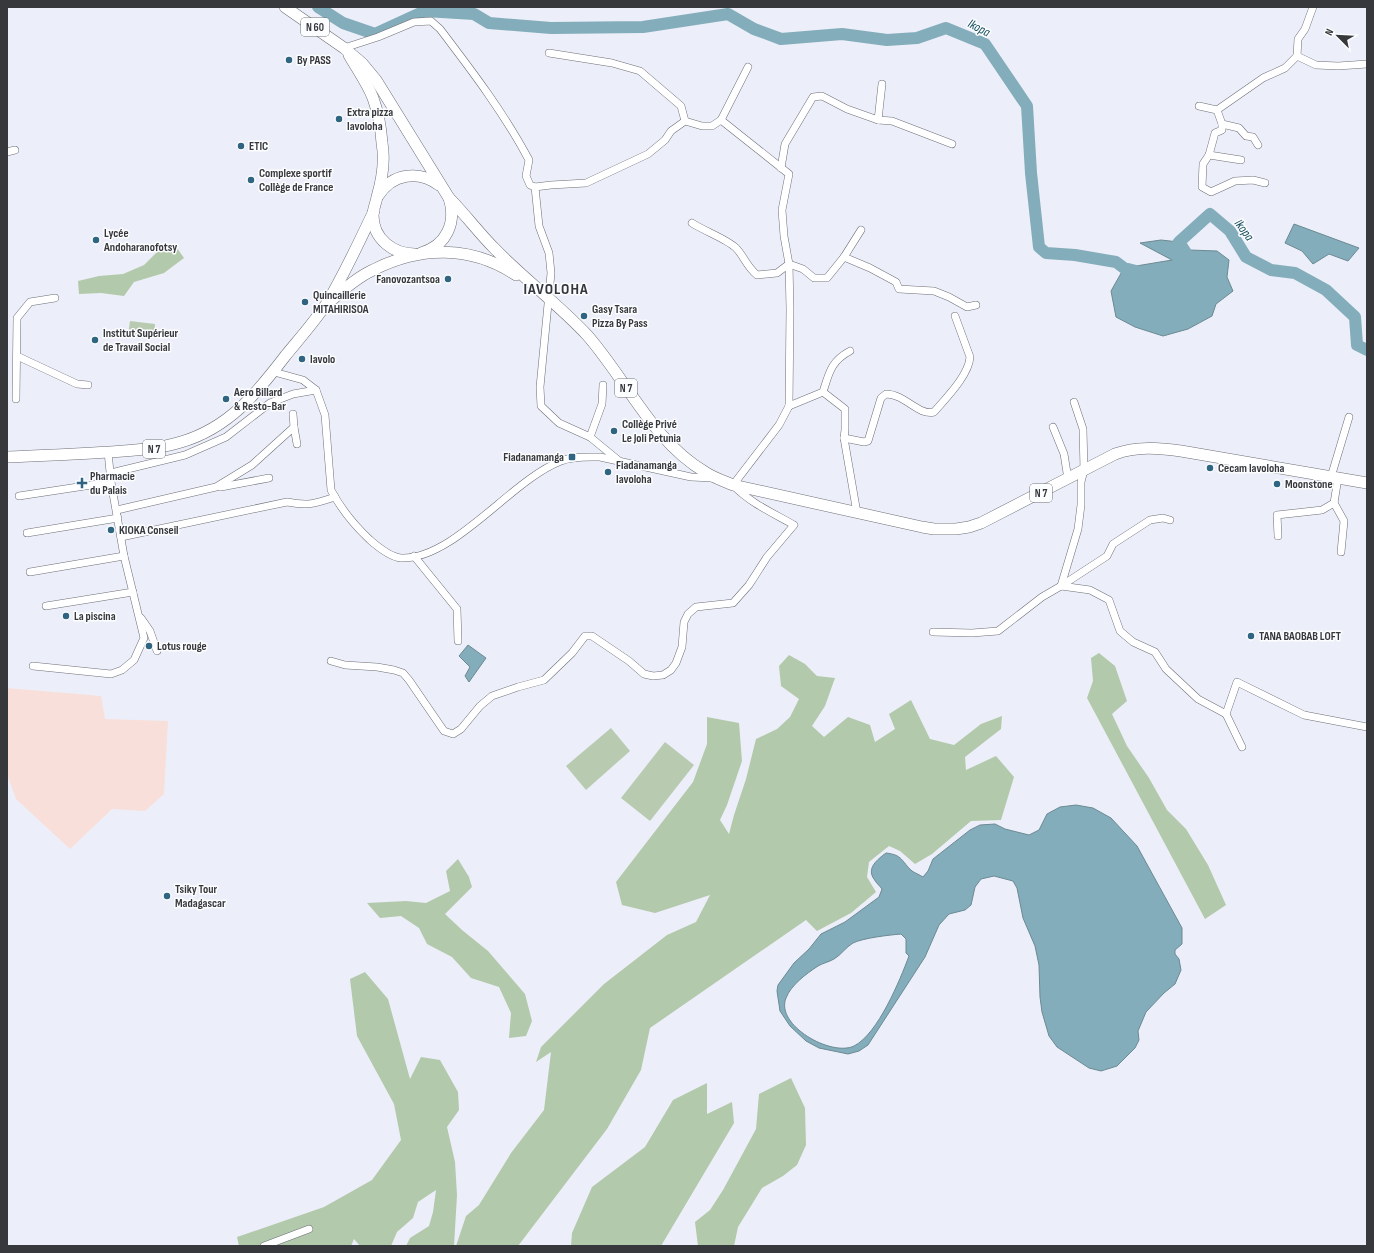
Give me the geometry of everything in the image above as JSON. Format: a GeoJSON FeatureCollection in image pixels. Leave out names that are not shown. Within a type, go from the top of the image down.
{"type":"FeatureCollection","features":[{"type":"Feature","properties":{"kind":"main road","name":"N 60"},"geometry":{"type":"LineString","coordinates":[[286,7],[344,48]]}},
{"type":"Feature","properties":{"kind":"main road"},"geometry":{"type":"LineString","coordinates":[[326,304],[349,285],[372,270],[427,252],[438,245],[449,230],[452,217],[451,204],[446,194],[376,80],[362,62],[344,48]]}},
{"type":"Feature","properties":{"kind":"main road"},"geometry":{"type":"LineString","coordinates":[[344,48],[373,98],[379,121],[383,145],[383,160],[373,217],[376,229],[387,244],[397,251],[409,254],[454,252],[486,260],[508,270],[544,295]]}},
{"type":"Feature","properties":{"kind":"main road"},"geometry":{"type":"LineString","coordinates":[[377,198],[380,192],[396,179],[408,175],[428,178],[439,185],[493,247],[544,295]]}},
{"type":"Feature","properties":{"kind":"main road"},"geometry":{"type":"LineString","coordinates":[[326,304],[348,265],[374,211]]}},
{"type":"Feature","properties":{"kind":"main road","name":"N 7"},"geometry":{"type":"LineString","coordinates":[[544,295],[587,336],[653,425],[685,458],[704,472],[733,485],[928,528],[956,529],[981,523],[1115,454],[1127,450],[1157,448],[1367,483]]}},
{"type":"Feature","properties":{"kind":"main road","name":"N 7"},"geometry":{"type":"LineString","coordinates":[[7,458],[154,449],[183,442],[205,433],[226,421],[241,409],[274,372],[326,304]]}},
{"type":"Feature","properties":{"kind":"street"},"geometry":{"type":"LineString","coordinates":[[1199,106],[1217,110],[1263,78],[1285,68],[1297,56],[1298,39],[1305,29],[1313,7]]}},
{"type":"Feature","properties":{"kind":"street"},"geometry":{"type":"LineString","coordinates":[[344,48],[378,37],[414,22],[431,21],[440,29],[487,91],[523,147],[530,160],[526,176],[530,185],[535,187],[586,183],[648,154],[665,140],[671,131],[685,121]]}},
{"type":"Feature","properties":{"kind":"street"},"geometry":{"type":"LineString","coordinates":[[549,52],[612,63],[640,71],[681,106],[685,121]]}},
{"type":"Feature","properties":{"kind":"street"},"geometry":{"type":"LineString","coordinates":[[1297,56],[1316,65],[1338,66],[1367,64]]}},
{"type":"Feature","properties":{"kind":"street"},"geometry":{"type":"LineString","coordinates":[[685,121],[702,126],[712,126],[721,120],[748,67]]}},
{"type":"Feature","properties":{"kind":"street"},"geometry":{"type":"LineString","coordinates":[[878,120],[882,84]]}},
{"type":"Feature","properties":{"kind":"street"},"geometry":{"type":"LineString","coordinates":[[781,168],[785,144],[813,97],[822,96],[847,109],[878,120],[892,121],[952,144]]}},
{"type":"Feature","properties":{"kind":"street"},"geometry":{"type":"LineString","coordinates":[[1217,110],[1222,124],[1222,130],[1215,133],[1209,155],[1203,164],[1202,187],[1211,192],[1235,181],[1253,180],[1265,183]]}},
{"type":"Feature","properties":{"kind":"street"},"geometry":{"type":"LineString","coordinates":[[331,661],[345,665],[377,667],[403,673],[444,731],[453,734],[461,729],[480,706],[492,696],[544,680],[572,653],[585,636],[592,636],[629,661],[644,674],[653,676],[663,675],[671,670],[676,662],[682,647],[684,622],[688,614],[696,607],[733,603],[749,585],[767,557],[794,525],[742,494],[733,485],[778,425],[789,406],[789,264],[784,236],[782,210],[789,174],[721,120]]}},
{"type":"Feature","properties":{"kind":"street"},"geometry":{"type":"LineString","coordinates":[[1222,124],[1239,128],[1246,136],[1253,137],[1258,145]]}},
{"type":"Feature","properties":{"kind":"street"},"geometry":{"type":"LineString","coordinates":[[7,152],[15,150]]}},
{"type":"Feature","properties":{"kind":"street"},"geometry":{"type":"LineString","coordinates":[[1209,155],[1241,160]]}},
{"type":"Feature","properties":{"kind":"street"},"geometry":{"type":"LineString","coordinates":[[535,187],[539,226],[549,253],[551,273],[544,295],[540,387],[541,406],[559,424],[590,437],[620,461]]}},
{"type":"Feature","properties":{"kind":"street"},"geometry":{"type":"LineString","coordinates":[[692,223],[728,242],[736,248],[749,269],[757,275],[777,273],[789,264]]}},
{"type":"Feature","properties":{"kind":"street"},"geometry":{"type":"LineString","coordinates":[[789,264],[803,269],[814,278],[827,278],[844,257],[861,230]]}},
{"type":"Feature","properties":{"kind":"street"},"geometry":{"type":"LineString","coordinates":[[844,257],[870,268],[896,282],[899,290],[934,291],[950,297],[967,307],[976,305]]}},
{"type":"Feature","properties":{"kind":"street"},"geometry":{"type":"LineString","coordinates":[[16,399],[17,318],[30,302],[55,298]]}},
{"type":"Feature","properties":{"kind":"street"},"geometry":{"type":"LineString","coordinates":[[844,438],[864,442],[868,441],[881,398],[886,394],[903,398],[922,411],[929,413],[934,412],[970,364],[970,357],[955,316]]}},
{"type":"Feature","properties":{"kind":"street"},"geometry":{"type":"LineString","coordinates":[[789,406],[823,392],[832,366],[840,357],[850,351]]}},
{"type":"Feature","properties":{"kind":"street"},"geometry":{"type":"LineString","coordinates":[[17,356],[78,384],[88,386]]}},
{"type":"Feature","properties":{"kind":"street"},"geometry":{"type":"LineString","coordinates":[[274,372],[303,380],[316,390],[325,415],[331,490],[345,514],[360,531],[375,544],[389,553],[401,558],[426,553],[446,543],[474,524],[511,492],[540,472],[562,460],[600,457],[690,477],[717,478]]}},
{"type":"Feature","properties":{"kind":"street"},"geometry":{"type":"LineString","coordinates":[[590,437],[602,404],[602,385]]}},
{"type":"Feature","properties":{"kind":"street"},"geometry":{"type":"LineString","coordinates":[[110,473],[185,455],[226,438],[270,403],[293,394],[316,390]]}},
{"type":"Feature","properties":{"kind":"street"},"geometry":{"type":"LineString","coordinates":[[823,392],[845,409],[844,438],[857,513]]}},
{"type":"Feature","properties":{"kind":"street"},"geometry":{"type":"LineString","coordinates":[[1061,586],[1078,529],[1081,505],[1081,482],[1084,470],[1083,429],[1074,402]]}},
{"type":"Feature","properties":{"kind":"street"},"geometry":{"type":"LineString","coordinates":[[293,414],[297,444]]}},
{"type":"Feature","properties":{"kind":"street"},"geometry":{"type":"LineString","coordinates":[[1341,552],[1344,521],[1334,502],[1334,478],[1349,418]]}},
{"type":"Feature","properties":{"kind":"street"},"geometry":{"type":"LineString","coordinates":[[216,487],[252,465],[294,427]]}},
{"type":"Feature","properties":{"kind":"street"},"geometry":{"type":"LineString","coordinates":[[1053,427],[1064,454],[1068,479]]}},
{"type":"Feature","properties":{"kind":"street"},"geometry":{"type":"LineString","coordinates":[[33,666],[111,674],[122,670],[134,660],[144,638],[124,556],[111,482],[108,452]]}},
{"type":"Feature","properties":{"kind":"street"},"geometry":{"type":"LineString","coordinates":[[117,510],[216,487],[269,478]]}},
{"type":"Feature","properties":{"kind":"street"},"geometry":{"type":"LineString","coordinates":[[19,496],[111,482]]}},
{"type":"Feature","properties":{"kind":"street"},"geometry":{"type":"LineString","coordinates":[[121,537],[287,502],[304,505],[318,503],[335,497]]}},
{"type":"Feature","properties":{"kind":"street"},"geometry":{"type":"LineString","coordinates":[[1278,536],[1277,515],[1322,510],[1334,502]]}},
{"type":"Feature","properties":{"kind":"street"},"geometry":{"type":"LineString","coordinates":[[27,533],[118,518]]}},
{"type":"Feature","properties":{"kind":"street"},"geometry":{"type":"LineString","coordinates":[[933,632],[972,633],[998,631],[1042,597],[1107,556],[1113,544],[1150,520],[1163,518],[1170,520]]}},
{"type":"Feature","properties":{"kind":"street"},"geometry":{"type":"LineString","coordinates":[[30,572],[124,556]]}},
{"type":"Feature","properties":{"kind":"street"},"geometry":{"type":"LineString","coordinates":[[414,556],[457,609],[458,641]]}},
{"type":"Feature","properties":{"kind":"street"},"geometry":{"type":"LineString","coordinates":[[1061,586],[1090,590],[1108,600],[1120,631],[1133,642],[1155,652],[1166,669],[1198,699],[1226,714],[1242,747]]}},
{"type":"Feature","properties":{"kind":"street"},"geometry":{"type":"LineString","coordinates":[[46,606],[133,592]]}},
{"type":"Feature","properties":{"kind":"street"},"geometry":{"type":"LineString","coordinates":[[138,615],[150,631],[157,651]]}},
{"type":"Feature","properties":{"kind":"street"},"geometry":{"type":"LineString","coordinates":[[1226,714],[1237,682],[1304,714],[1367,727]]}},
{"type":"Feature","properties":{"kind":"street"},"geometry":{"type":"LineString","coordinates":[[264,1246],[309,1229]]}},
{"type":"Feature","properties":{"kind":"shaded area"},"geometry":{"type":"Polygon","coordinates":[[[7,688],[101,696],[105,719],[168,721],[164,794],[145,811],[112,809],[70,849],[16,799],[7,774],[7,688]]]}},
{"type":"Feature","properties":{"kind":"green space"},"geometry":{"type":"Polygon","coordinates":[[[163,246],[177,248],[184,258],[164,273],[134,282],[124,296],[101,293],[79,294],[78,281],[99,276],[123,274],[144,265],[163,246]]]}},
{"type":"Feature","properties":{"kind":"green space"},"geometry":{"type":"Polygon","coordinates":[[[130,321],[155,324],[154,338],[128,335],[130,321]]]}},
{"type":"Feature","properties":{"kind":"green space"},"geometry":{"type":"Polygon","coordinates":[[[1099,653],[1115,666],[1127,701],[1112,714],[1127,746],[1149,778],[1167,810],[1186,829],[1208,865],[1226,905],[1205,919],[1087,698],[1093,681],[1091,658],[1099,653]]]}},
{"type":"Feature","properties":{"kind":"green space"},"geometry":{"type":"Polygon","coordinates":[[[789,655],[805,664],[817,676],[835,678],[825,706],[812,726],[824,737],[848,717],[870,725],[875,742],[895,729],[889,714],[911,700],[930,739],[954,745],[981,724],[1002,716],[1001,729],[965,757],[966,770],[996,756],[1014,777],[1001,820],[971,821],[932,854],[915,864],[900,851],[889,846],[869,862],[867,877],[876,892],[851,913],[817,931],[806,920],[650,1028],[641,1070],[607,1129],[518,1246],[456,1246],[466,1216],[479,1205],[511,1153],[544,1110],[551,1052],[536,1062],[541,1047],[604,984],[667,935],[696,922],[710,895],[655,913],[622,905],[616,882],[693,782],[707,744],[707,717],[739,723],[742,761],[727,805],[720,820],[729,834],[746,779],[756,739],[777,729],[790,717],[799,699],[781,686],[779,666],[789,655]]]}},
{"type":"Feature","properties":{"kind":"green space"},"geometry":{"type":"Polygon","coordinates":[[[611,728],[630,751],[586,790],[566,766],[611,728]]]}},
{"type":"Feature","properties":{"kind":"green space"},"geometry":{"type":"Polygon","coordinates":[[[665,742],[694,765],[650,821],[621,798],[665,742]]]}},
{"type":"Feature","properties":{"kind":"green space"},"geometry":{"type":"Polygon","coordinates":[[[458,859],[469,877],[472,887],[445,914],[488,951],[525,994],[532,1021],[526,1036],[509,1038],[511,1013],[499,987],[471,978],[452,957],[427,944],[419,928],[401,916],[380,918],[367,903],[406,901],[426,903],[450,891],[446,871],[458,859]]]}},
{"type":"Feature","properties":{"kind":"green space"},"geometry":{"type":"Polygon","coordinates":[[[365,972],[388,999],[410,1079],[421,1057],[440,1060],[458,1092],[459,1110],[447,1127],[455,1162],[457,1195],[454,1246],[406,1246],[410,1238],[429,1226],[433,1212],[436,1190],[418,1202],[413,1218],[397,1232],[391,1246],[360,1246],[354,1239],[351,1246],[239,1246],[237,1237],[324,1207],[372,1180],[401,1140],[394,1104],[357,1036],[350,979],[365,972]]]}},
{"type":"Feature","properties":{"kind":"green space"},"geometry":{"type":"Polygon","coordinates":[[[791,1078],[805,1108],[806,1145],[797,1165],[783,1176],[762,1188],[738,1227],[734,1246],[698,1246],[695,1222],[710,1210],[723,1190],[756,1129],[759,1094],[791,1078]]]}},
{"type":"Feature","properties":{"kind":"green space"},"geometry":{"type":"Polygon","coordinates":[[[707,1083],[707,1114],[732,1102],[734,1123],[661,1246],[571,1246],[572,1233],[592,1187],[645,1147],[673,1100],[707,1083]]]}},
{"type":"Feature","properties":{"kind":"water"},"geometry":{"type":"Polygon","coordinates":[[[1294,224],[1359,248],[1348,261],[1329,254],[1313,264],[1302,251],[1285,243],[1294,224]]]}},
{"type":"Feature","properties":{"kind":"water"},"geometry":{"type":"Polygon","coordinates":[[[1161,240],[1179,242],[1190,250],[1217,251],[1229,260],[1227,277],[1233,291],[1216,304],[1212,316],[1188,329],[1163,336],[1135,327],[1116,317],[1111,291],[1124,268],[1172,260],[1140,243],[1161,240]]]}},
{"type":"Feature","properties":{"kind":"water"},"geometry":{"type":"Polygon","coordinates":[[[468,645],[486,658],[469,682],[465,676],[470,667],[459,656],[468,645]]]}},
{"type":"Feature","properties":{"kind":"water"},"geometry":{"type":"Polygon","coordinates":[[[1076,805],[1093,808],[1111,818],[1137,846],[1182,928],[1182,944],[1175,950],[1175,954],[1179,959],[1181,970],[1175,984],[1146,1012],[1138,1031],[1139,1040],[1135,1048],[1117,1066],[1101,1071],[1089,1068],[1057,1047],[1049,1036],[1042,1012],[1039,965],[1035,946],[1023,918],[1017,888],[1013,881],[994,876],[981,879],[975,887],[971,905],[965,910],[949,914],[939,925],[925,957],[868,1045],[859,1051],[848,1054],[819,1048],[806,1041],[790,1026],[780,1011],[777,991],[778,985],[794,963],[809,949],[821,934],[845,922],[879,897],[882,889],[875,880],[871,871],[874,864],[883,855],[886,853],[896,855],[912,871],[923,877],[928,871],[933,859],[970,830],[980,825],[995,824],[1005,829],[1029,835],[1039,830],[1047,814],[1060,807],[1076,805]],[[901,934],[857,941],[834,959],[818,966],[799,980],[788,993],[785,1008],[789,1018],[797,1028],[807,1036],[819,1043],[832,1047],[844,1048],[854,1046],[863,1040],[880,1019],[900,978],[909,956],[906,953],[906,939],[901,934]]]}},
{"type":"Feature","properties":{"kind":"waterway","name":"Ikopa"},"geometry":{"type":"LineString","coordinates":[[318,7],[343,23],[375,34],[425,11],[474,14],[489,23],[551,28],[643,27],[728,14],[754,29],[781,39],[842,34],[887,40],[917,38],[946,28],[985,44],[1027,106],[1031,173],[1039,247],[1046,253],[1075,255],[1116,262],[1124,268],[1140,272]]}},
{"type":"Feature","properties":{"kind":"waterway","name":"Ikopa"},"geometry":{"type":"LineString","coordinates":[[1188,256],[1179,242],[1210,214],[1230,231],[1246,257],[1271,270],[1295,273],[1326,290],[1355,317],[1357,345],[1367,350]]}},
{"type":"Feature","properties":{"kind":"place","name":"By PASS"},"geometry":{"type":"Point","coordinates":[289,60]}},
{"type":"Feature","properties":{"kind":"place","name":"Extra pizza Iavoloha"},"geometry":{"type":"Point","coordinates":[339,119]}},
{"type":"Feature","properties":{"kind":"place","name":"ETIC"},"geometry":{"type":"Point","coordinates":[241,146]}},
{"type":"Feature","properties":{"kind":"place","name":"Complexe sportif Collège de France"},"geometry":{"type":"Point","coordinates":[251,180]}},
{"type":"Feature","properties":{"kind":"place","name":"Lycée Andoharanofotsy"},"geometry":{"type":"Point","coordinates":[96,240]}},
{"type":"Feature","properties":{"kind":"place","name":"Fanovozantsoa"},"geometry":{"type":"Point","coordinates":[448,279]}},
{"type":"Feature","properties":{"kind":"place","name":"Quincaillerie MITAHIRISOA"},"geometry":{"type":"Point","coordinates":[305,302]}},
{"type":"Feature","properties":{"kind":"place","name":"Gasy Tsara Pizza By Pass"},"geometry":{"type":"Point","coordinates":[584,316]}},
{"type":"Feature","properties":{"kind":"place","name":"Institut Supérieur de Travail Social"},"geometry":{"type":"Point","coordinates":[95,340]}},
{"type":"Feature","properties":{"kind":"place","name":"Iavolo"},"geometry":{"type":"Point","coordinates":[302,359]}},
{"type":"Feature","properties":{"kind":"place","name":"Aero Billard & Resto-Bar"},"geometry":{"type":"Point","coordinates":[226,399]}},
{"type":"Feature","properties":{"kind":"place","name":"Collège Privé Le Joli Petunia"},"geometry":{"type":"Point","coordinates":[614,431]}},
{"type":"Feature","properties":{"kind":"place","name":"Fiadanamanga"},"geometry":{"type":"Point","coordinates":[572,457]}},
{"type":"Feature","properties":{"kind":"place","name":"Cecam Iavoloha"},"geometry":{"type":"Point","coordinates":[1210,468]}},
{"type":"Feature","properties":{"kind":"place","name":"Fiadanamanga Iavoloha"},"geometry":{"type":"Point","coordinates":[608,472]}},
{"type":"Feature","properties":{"kind":"place","name":"Pharmacie du Palais"},"geometry":{"type":"Point","coordinates":[82,483]}},
{"type":"Feature","properties":{"kind":"place","name":"Moonstone"},"geometry":{"type":"Point","coordinates":[1277,484]}},
{"type":"Feature","properties":{"kind":"place","name":"KIOKA Conseil"},"geometry":{"type":"Point","coordinates":[111,530]}},
{"type":"Feature","properties":{"kind":"place","name":"La piscina"},"geometry":{"type":"Point","coordinates":[66,616]}},
{"type":"Feature","properties":{"kind":"place","name":"TANA BAOBAB LOFT"},"geometry":{"type":"Point","coordinates":[1251,636]}},
{"type":"Feature","properties":{"kind":"place","name":"Lotus rouge"},"geometry":{"type":"Point","coordinates":[149,646]}},
{"type":"Feature","properties":{"kind":"place","name":"Tsiky Tour Madagascar"},"geometry":{"type":"Point","coordinates":[167,896]}},
{"type":"Feature","properties":{"kind":"district","name":"IAVOLOHA"},"geometry":{"type":"Point","coordinates":[556,289]}}]}
